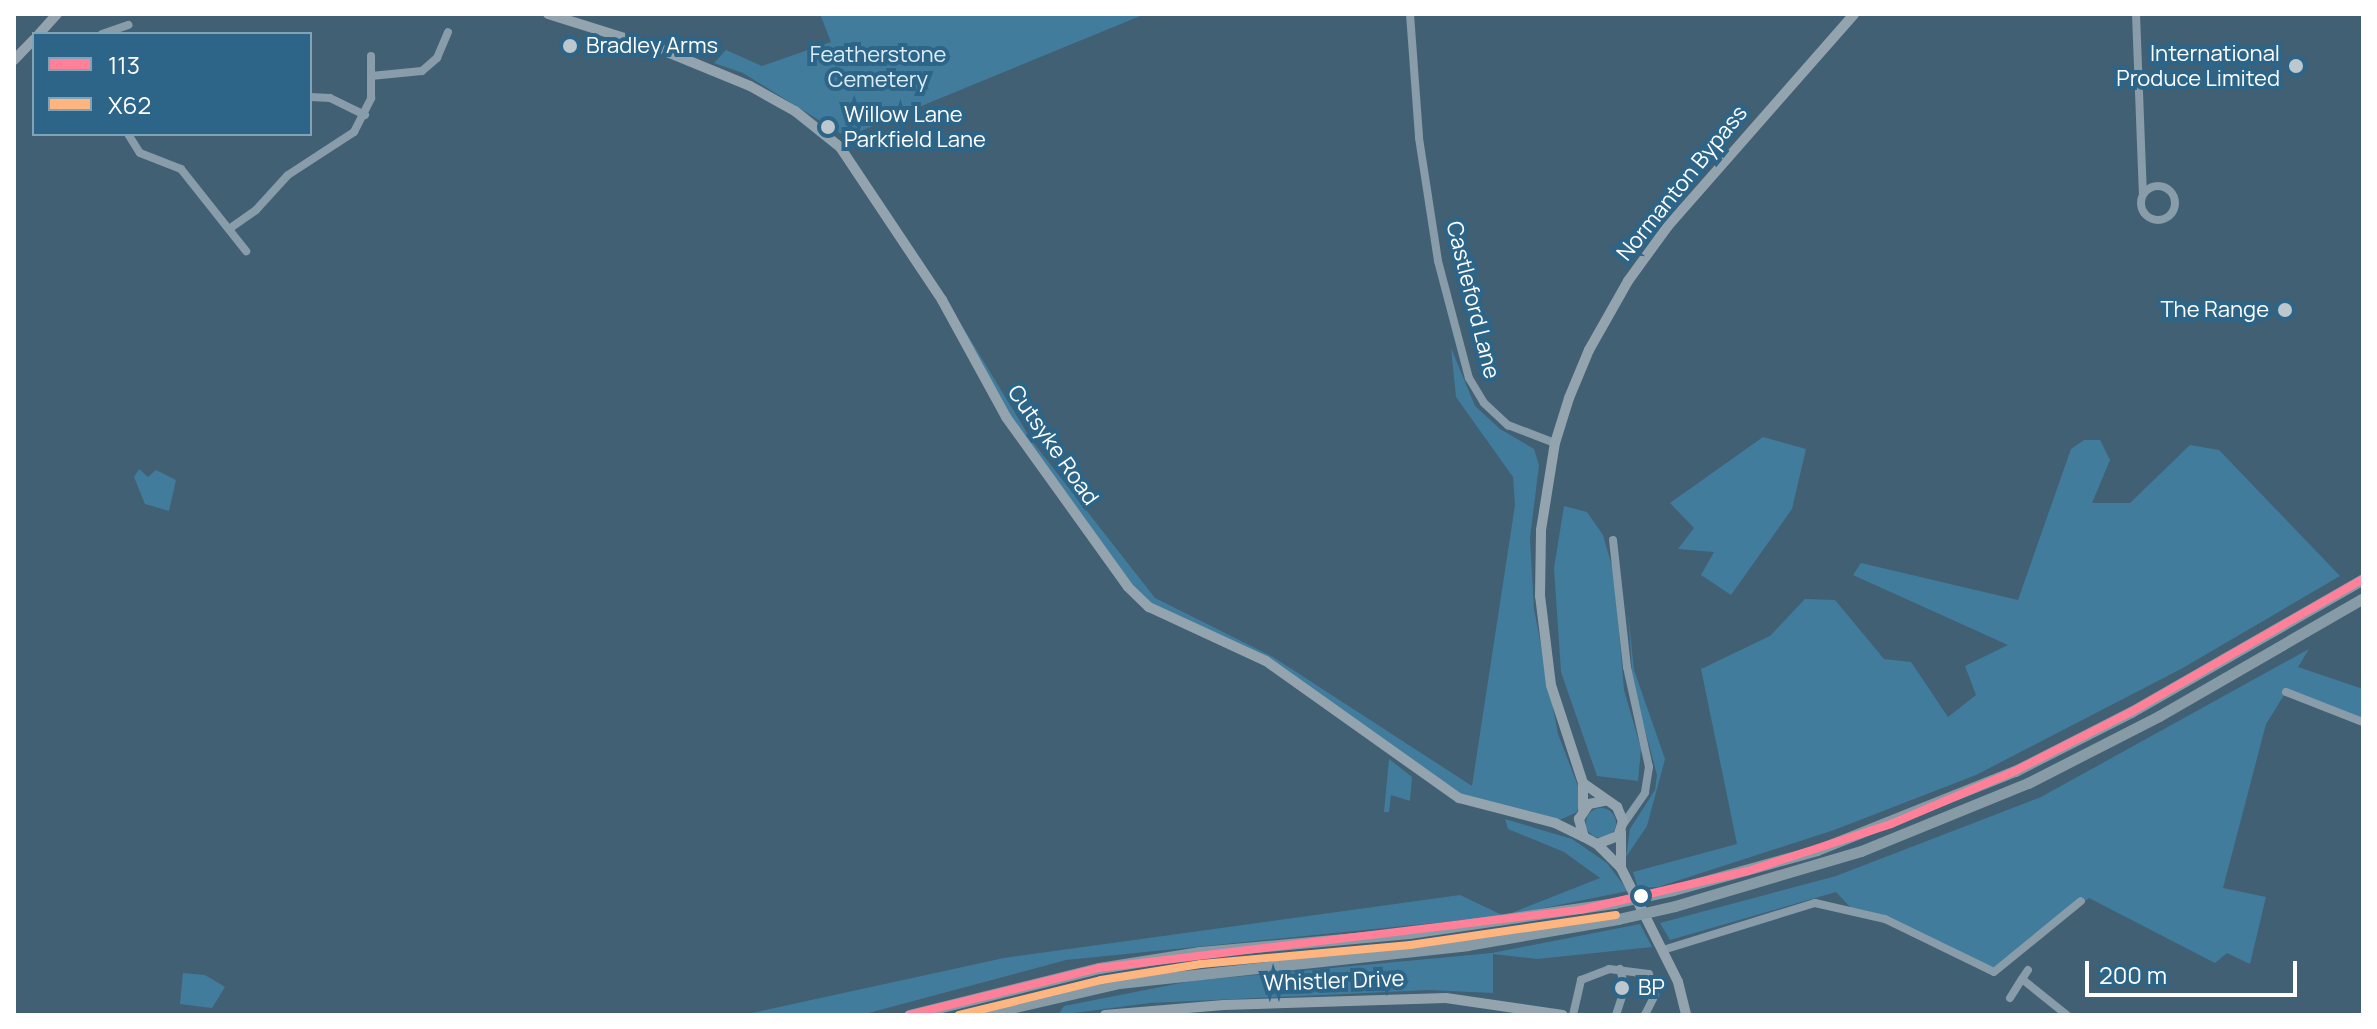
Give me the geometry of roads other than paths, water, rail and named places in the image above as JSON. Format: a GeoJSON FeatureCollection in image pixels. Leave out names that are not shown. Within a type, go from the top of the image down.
{"type":"FeatureCollection","features":[{"type":"Feature","properties":{"kind":"highway"},"geometry":{"type":"LineString","coordinates":[[909,1015],[1099,968],[1186,954],[1409,933],[1614,903],[1817,850],[1986,784],[2131,712],[2363,579]]}},
{"type":"Feature","properties":{"kind":"highway"},"geometry":{"type":"LineString","coordinates":[[980,1015],[1119,983],[1467,945],[1618,919],[1818,866],[1981,804],[2159,716],[2363,598]]}},
{"type":"Feature","properties":{"kind":"main road"},"geometry":{"type":"LineString","coordinates":[[41,32],[57,14]]}},
{"type":"Feature","properties":{"kind":"main road","name":"Cutsyke Road"},"geometry":{"type":"LineString","coordinates":[[548,14],[586,20],[750,86],[795,111],[840,147],[942,300],[1006,417],[1138,599],[1266,661],[1459,798],[1555,823],[1584,837]]}},
{"type":"Feature","properties":{"kind":"main road","name":"Normanton Bypass"},"geometry":{"type":"LineString","coordinates":[[1555,443],[1589,350],[1628,281],[1668,226],[1854,14]]}},
{"type":"Feature","properties":{"kind":"main road"},"geometry":{"type":"LineString","coordinates":[[14,60],[32,41]]}},
{"type":"Feature","properties":{"kind":"main road"},"geometry":{"type":"LineString","coordinates":[[1555,443],[1541,530],[1542,627],[1558,716],[1583,783],[1579,826],[1584,837],[1597,844],[1621,868],[1663,950],[1684,1011]]}},
{"type":"Feature","properties":{"kind":"main road"},"geometry":{"type":"LineString","coordinates":[[1583,783],[1608,802],[1622,828],[1621,868]]}},
{"type":"Feature","properties":{"kind":"main road"},"geometry":{"type":"LineString","coordinates":[[1555,823],[1608,802]]}},
{"type":"Feature","properties":{"kind":"main road"},"geometry":{"type":"LineString","coordinates":[[1597,844],[1611,842],[1622,828]]}},
{"type":"Feature","properties":{"kind":"main road","name":"Whistler Drive"},"geometry":{"type":"LineString","coordinates":[[1105,1015],[1446,998],[1563,1015]]}},
{"type":"Feature","properties":{"kind":"street","name":"Castleford Lane"},"geometry":{"type":"LineString","coordinates":[[1410,14],[1419,138],[1438,261],[1469,378],[1484,403],[1508,425],[1555,443]]}},
{"type":"Feature","properties":{"kind":"street"},"geometry":{"type":"LineString","coordinates":[[2136,14],[2146,166],[2143,194],[2146,216],[2166,219],[2175,199],[2146,166]]}},
{"type":"Feature","properties":{"kind":"street"},"geometry":{"type":"LineString","coordinates":[[116,32],[128,25]]}},
{"type":"Feature","properties":{"kind":"street"},"geometry":{"type":"LineString","coordinates":[[371,76],[422,71],[437,58],[446,36],[455,44]]}},
{"type":"Feature","properties":{"kind":"street"},"geometry":{"type":"LineString","coordinates":[[229,229],[256,210],[288,175],[354,132],[365,115],[371,56]]}},
{"type":"Feature","properties":{"kind":"street"},"geometry":{"type":"LineString","coordinates":[[312,97],[330,98],[365,115]]}},
{"type":"Feature","properties":{"kind":"street"},"geometry":{"type":"LineString","coordinates":[[129,136],[140,153],[181,169],[246,251]]}},
{"type":"Feature","properties":{"kind":"street"},"geometry":{"type":"LineString","coordinates":[[2143,194],[2163,187]]}},
{"type":"Feature","properties":{"kind":"street"},"geometry":{"type":"LineString","coordinates":[[231,248],[239,241]]}},
{"type":"Feature","properties":{"kind":"street"},"geometry":{"type":"LineString","coordinates":[[1613,540],[1627,667],[1648,755],[1648,783],[1622,828]]}},
{"type":"Feature","properties":{"kind":"street"},"geometry":{"type":"LineString","coordinates":[[2286,692],[2363,722]]}},
{"type":"Feature","properties":{"kind":"street"},"geometry":{"type":"LineString","coordinates":[[1608,802],[1639,800]]}},
{"type":"Feature","properties":{"kind":"street"},"geometry":{"type":"LineString","coordinates":[[1663,950],[1815,903],[1885,919],[1994,972],[2081,901]]}},
{"type":"Feature","properties":{"kind":"street"},"geometry":{"type":"LineString","coordinates":[[1573,1015],[1581,980],[1589,973],[1620,969],[1649,974],[1655,995],[1645,1015]]}},
{"type":"Feature","properties":{"kind":"street"},"geometry":{"type":"LineString","coordinates":[[1616,1015],[1625,987],[1620,969]]}},
{"type":"Feature","properties":{"kind":"street"},"geometry":{"type":"LineString","coordinates":[[2010,998],[2028,970]]}},
{"type":"Feature","properties":{"kind":"street"},"geometry":{"type":"LineString","coordinates":[[2022,979],[2067,1015]]}},
{"type":"Feature","properties":{"kind":"place","name":"Bradley Arms"},"geometry":{"type":"Point","coordinates":[570,46]}},
{"type":"Feature","properties":{"kind":"place","name":"International Produce Limited"},"geometry":{"type":"Point","coordinates":[2296,66]}},
{"type":"Feature","properties":{"kind":"place","name":"Willow Lane Parkfield Lane"},"geometry":{"type":"Point","coordinates":[828,127]}},
{"type":"Feature","properties":{"kind":"place","name":"The Range"},"geometry":{"type":"Point","coordinates":[2285,310]}},
{"type":"Feature","properties":{"kind":"place","name":"BP"},"geometry":{"type":"Point","coordinates":[1622,988]}},
{"type":"Feature","properties":{"kind":"park label","name":"Featherstone Cemetery"},"geometry":{"type":"Point","coordinates":[878,66]}}]}
